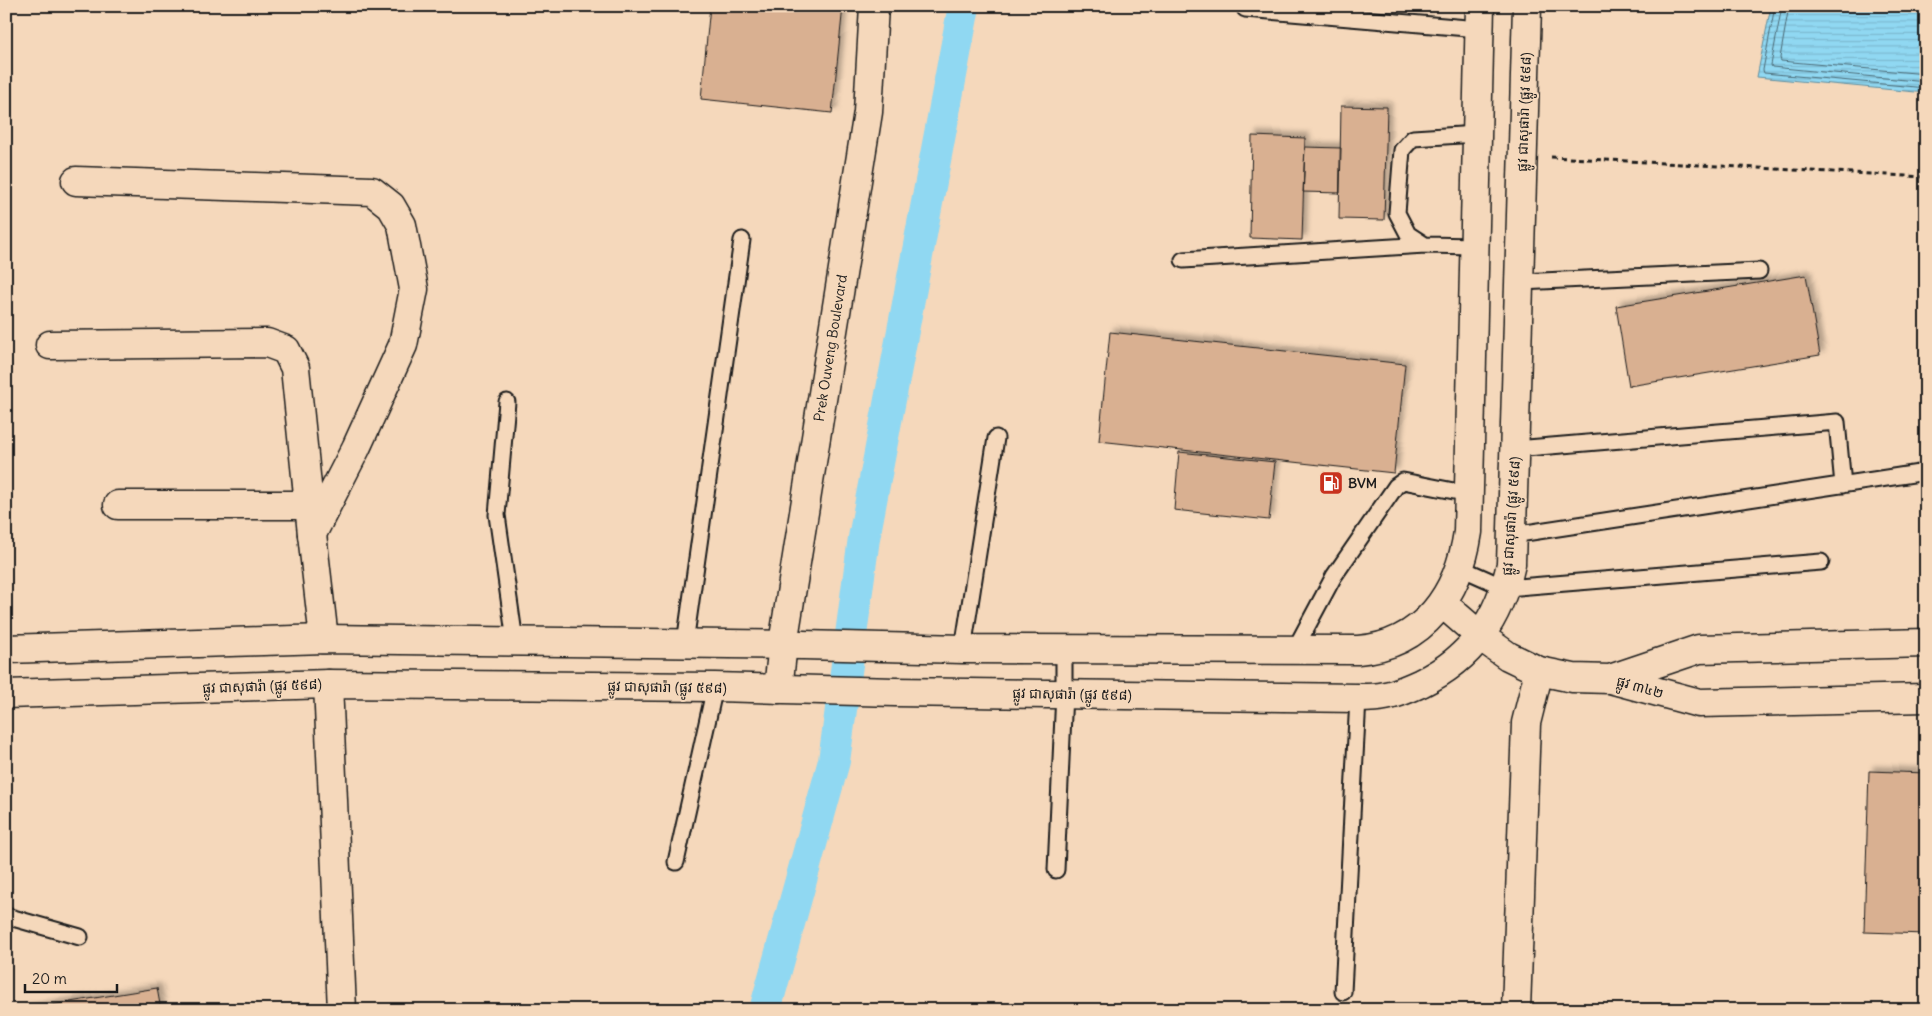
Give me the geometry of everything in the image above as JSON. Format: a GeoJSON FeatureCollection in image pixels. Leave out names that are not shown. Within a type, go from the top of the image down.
{"type":"FeatureCollection","features":[{"type":"Feature","properties":{"kind":"main road","name":"Prek Ouveng Boulevard"},"geometry":{"type":"LineString","coordinates":[[788,689],[868,112],[874,6]]}},
{"type":"Feature","properties":{"kind":"main road","name":"ផ្លូវ ជាសុផារ៉ា (ផ្លូវ ៥៩៨)"},"geometry":{"type":"LineString","coordinates":[[6,694],[328,684],[715,687],[895,692],[1358,698],[1385,696],[1410,688],[1436,676],[1467,652],[1492,619],[1506,588],[1511,564],[1516,449],[1527,6]]}},
{"type":"Feature","properties":{"kind":"main road"},"geometry":{"type":"LineString","coordinates":[[6,649],[324,639],[685,643],[963,649],[1358,650],[1376,649],[1390,645],[1418,629],[1442,603],[1460,568],[1468,532],[1480,18]]}},
{"type":"Feature","properties":{"kind":"main road"},"geometry":{"type":"LineString","coordinates":[[76,181],[372,191],[391,206],[402,224],[414,289],[403,345],[356,448],[312,534]]}},
{"type":"Feature","properties":{"kind":"main road"},"geometry":{"type":"LineString","coordinates":[[50,345],[267,343],[286,350],[294,368],[324,639]]}},
{"type":"Feature","properties":{"kind":"main road"},"geometry":{"type":"LineString","coordinates":[[118,505],[309,505]]}},
{"type":"Feature","properties":{"kind":"main road"},"geometry":{"type":"LineString","coordinates":[[1442,603],[1480,636],[1508,656],[1539,671],[1573,678],[1610,680]]}},
{"type":"Feature","properties":{"kind":"main road","name":"ផ្លូវ ៣៤២"},"geometry":{"type":"LineString","coordinates":[[1610,680],[1699,649],[1926,643]]}},
{"type":"Feature","properties":{"kind":"main road"},"geometry":{"type":"LineString","coordinates":[[1516,1010],[1526,723],[1539,671]]}},
{"type":"Feature","properties":{"kind":"main road","name":"ផ្លូវ ៣៤២"},"geometry":{"type":"LineString","coordinates":[[1610,680],[1700,703],[1926,698]]}},
{"type":"Feature","properties":{"kind":"main road"},"geometry":{"type":"LineString","coordinates":[[328,684],[342,1010]]}},
{"type":"Feature","properties":{"kind":"lane"},"geometry":{"type":"LineString","coordinates":[[1245,9],[1480,18]]}},
{"type":"Feature","properties":{"kind":"lane"},"geometry":{"type":"LineString","coordinates":[[1425,245],[1408,234],[1397,213],[1402,150],[1413,138],[1477,134]]}},
{"type":"Feature","properties":{"kind":"lane"},"geometry":{"type":"LineString","coordinates":[[685,643],[742,240]]}},
{"type":"Feature","properties":{"kind":"lane"},"geometry":{"type":"LineString","coordinates":[[1183,260],[1425,245],[1475,246]]}},
{"type":"Feature","properties":{"kind":"lane"},"geometry":{"type":"LineString","coordinates":[[1520,282],[1759,271]]}},
{"type":"Feature","properties":{"kind":"lane"},"geometry":{"type":"LineString","coordinates":[[506,402],[497,515],[515,641]]}},
{"type":"Feature","properties":{"kind":"lane"},"geometry":{"type":"LineString","coordinates":[[1516,449],[1837,422],[1843,485]]}},
{"type":"Feature","properties":{"kind":"lane"},"geometry":{"type":"LineString","coordinates":[[963,649],[996,438]]}},
{"type":"Feature","properties":{"kind":"lane"},"geometry":{"type":"LineString","coordinates":[[1512,536],[1926,472]]}},
{"type":"Feature","properties":{"kind":"lane"},"geometry":{"type":"LineString","coordinates":[[1295,649],[1334,576],[1396,486],[1403,481],[1469,494]]}},
{"type":"Feature","properties":{"kind":"lane"},"geometry":{"type":"LineString","coordinates":[[1460,568],[1506,588],[1821,562]]}},
{"type":"Feature","properties":{"kind":"lane"},"geometry":{"type":"LineString","coordinates":[[1056,870],[1064,693],[1064,649]]}},
{"type":"Feature","properties":{"kind":"lane"},"geometry":{"type":"LineString","coordinates":[[676,862],[715,687]]}},
{"type":"Feature","properties":{"kind":"lane"},"geometry":{"type":"LineString","coordinates":[[1343,992],[1358,698]]}},
{"type":"Feature","properties":{"kind":"lane"},"geometry":{"type":"LineString","coordinates":[[6,916],[80,938]]}},
{"type":"Feature","properties":{"kind":"path"},"geometry":{"type":"LineString","coordinates":[[1523,156],[1926,177]]}},
{"type":"Feature","properties":{"kind":"water"},"geometry":{"type":"Polygon","coordinates":[[[1771,6],[1926,6],[1926,93],[1757,77],[1771,6]]]}},
{"type":"Feature","properties":{"kind":"building"},"geometry":{"type":"Polygon","coordinates":[[[710,6],[843,6],[832,113],[701,99],[710,6]]]}},
{"type":"Feature","properties":{"kind":"building"},"geometry":{"type":"Polygon","coordinates":[[[1341,106],[1387,107],[1384,220],[1339,219],[1341,106]]]}},
{"type":"Feature","properties":{"kind":"building"},"geometry":{"type":"Polygon","coordinates":[[[1252,136],[1305,138],[1302,240],[1250,238],[1252,136]]]}},
{"type":"Feature","properties":{"kind":"building"},"geometry":{"type":"Polygon","coordinates":[[[1305,147],[1341,148],[1340,193],[1303,192],[1305,147]]]}},
{"type":"Feature","properties":{"kind":"building"},"geometry":{"type":"Polygon","coordinates":[[[1806,275],[1820,355],[1629,386],[1616,306],[1806,275]]]}},
{"type":"Feature","properties":{"kind":"building"},"geometry":{"type":"Polygon","coordinates":[[[1110,332],[1405,364],[1394,473],[1099,441],[1110,332]]]}},
{"type":"Feature","properties":{"kind":"building"},"geometry":{"type":"Polygon","coordinates":[[[1179,452],[1275,462],[1269,520],[1174,510],[1179,452]]]}},
{"type":"Feature","properties":{"kind":"building"},"geometry":{"type":"Polygon","coordinates":[[[1869,771],[1926,773],[1926,934],[1864,932],[1869,771]]]}},
{"type":"Feature","properties":{"kind":"building"},"geometry":{"type":"Polygon","coordinates":[[[157,988],[161,1010],[20,1010],[157,988]]]}},
{"type":"Feature","properties":{"kind":"waterway"},"geometry":{"type":"LineString","coordinates":[[765,1010],[834,761],[864,538],[964,6]]}},
{"type":"Feature","properties":{"kind":"place","name":"BVM"},"geometry":{"type":"Point","coordinates":[1331,483]}}]}
